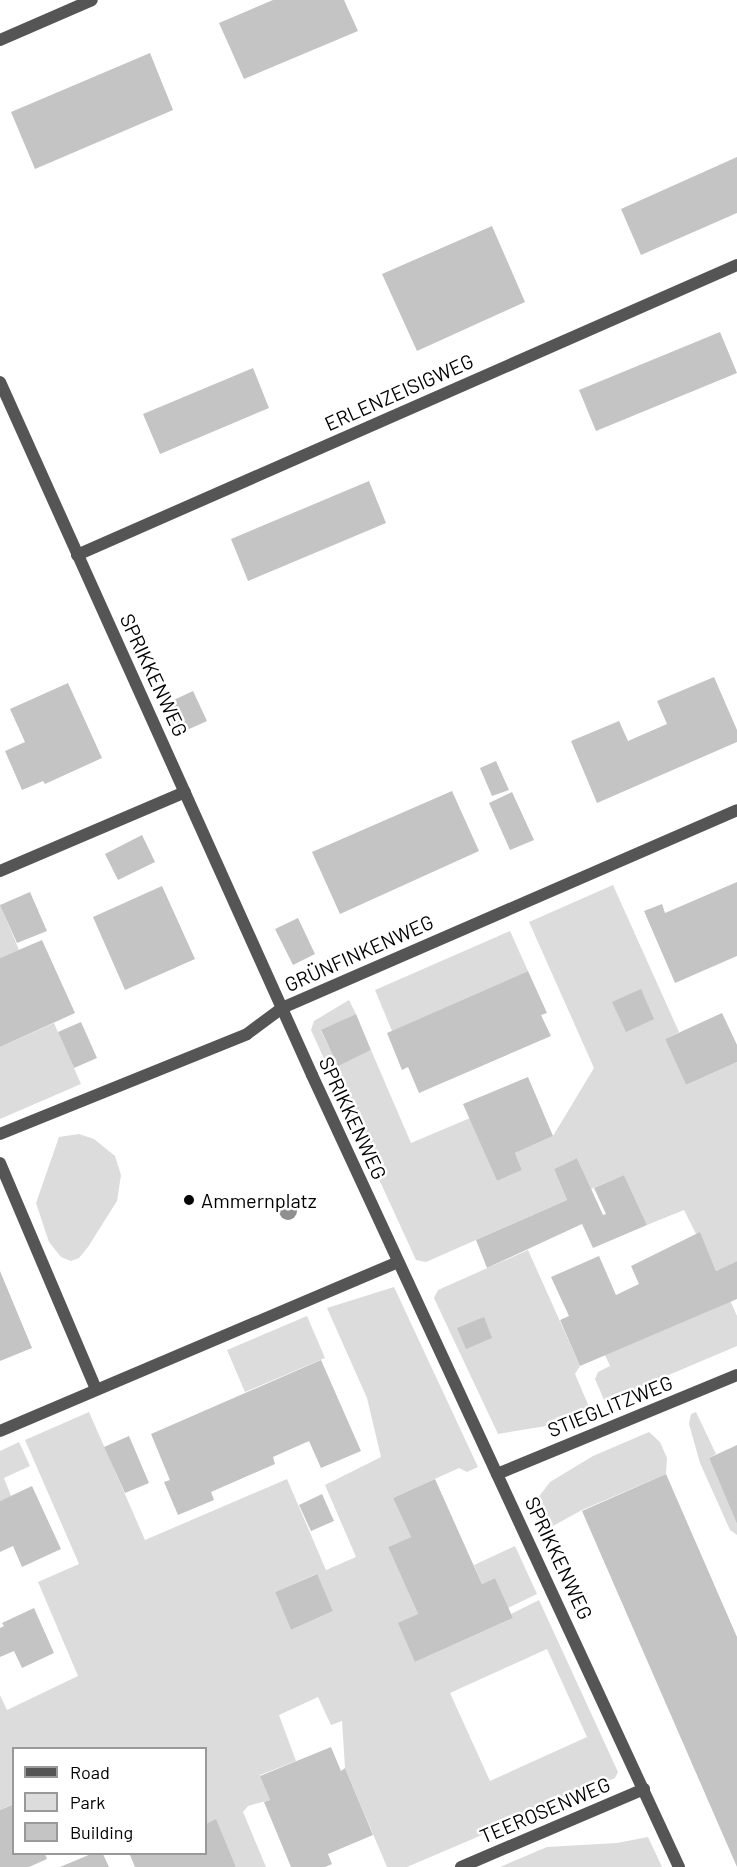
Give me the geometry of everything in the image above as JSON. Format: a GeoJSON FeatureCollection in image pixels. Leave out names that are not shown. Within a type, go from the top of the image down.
{"type":"FeatureCollection","features":[{"type":"Feature","properties":{"kind":"street"},"geometry":{"type":"LineString","coordinates":[[0,40],[92,0]]}},
{"type":"Feature","properties":{"kind":"street","name":"ERLENZEISIGWEG"},"geometry":{"type":"LineString","coordinates":[[78,555],[737,265]]}},
{"type":"Feature","properties":{"kind":"street","name":"SPRIKKENWEG"},"geometry":{"type":"LineString","coordinates":[[0,382],[398,1262],[679,1867]]}},
{"type":"Feature","properties":{"kind":"street"},"geometry":{"type":"LineString","coordinates":[[0,871],[185,792]]}},
{"type":"Feature","properties":{"kind":"street","name":"GRÜNFINKENWEG"},"geometry":{"type":"LineString","coordinates":[[0,1134],[247,1034],[282,1008],[737,810]]}},
{"type":"Feature","properties":{"kind":"street"},"geometry":{"type":"LineString","coordinates":[[0,1163],[96,1389]]}},
{"type":"Feature","properties":{"kind":"street"},"geometry":{"type":"LineString","coordinates":[[0,1431],[398,1262]]}},
{"type":"Feature","properties":{"kind":"street","name":"STIEGLITZWEG"},"geometry":{"type":"LineString","coordinates":[[497,1474],[737,1375]]}},
{"type":"Feature","properties":{"kind":"street","name":"TEEROSENWEG"},"geometry":{"type":"LineString","coordinates":[[461,1867],[644,1789]]}},
{"type":"Feature","properties":{"kind":"green space"},"geometry":{"type":"Polygon","coordinates":[[[613,885],[679,1032],[665,1039],[686,1085],[737,1062],[737,1261],[716,1271],[700,1233],[696,1234],[684,1210],[647,1225],[624,1175],[591,1189],[577,1158],[554,1169],[567,1200],[426,1262],[416,1260],[311,1030],[314,1021],[349,1000],[356,1014],[321,1031],[338,1065],[371,1050],[411,1143],[470,1118],[497,1181],[522,1170],[515,1153],[553,1136],[594,1068],[529,922],[613,885]]]}},
{"type":"Feature","properties":{"kind":"green space"},"geometry":{"type":"Polygon","coordinates":[[[0,904],[19,950],[0,958],[0,904]]]}},
{"type":"Feature","properties":{"kind":"green space"},"geometry":{"type":"Polygon","coordinates":[[[510,931],[528,971],[392,1031],[375,990],[510,931]]]}},
{"type":"Feature","properties":{"kind":"green space"},"geometry":{"type":"Polygon","coordinates":[[[54,1023],[81,1084],[0,1119],[0,1047],[54,1023]]]}},
{"type":"Feature","properties":{"kind":"green space"},"geometry":{"type":"Polygon","coordinates":[[[79,1134],[94,1139],[115,1156],[121,1175],[117,1201],[88,1247],[79,1258],[71,1261],[61,1257],[49,1242],[36,1203],[59,1137],[79,1134]]]}},
{"type":"Feature","properties":{"kind":"green space"},"geometry":{"type":"Polygon","coordinates":[[[528,1250],[580,1366],[575,1374],[590,1409],[546,1426],[498,1434],[434,1298],[438,1290],[528,1250]]]}},
{"type":"Feature","properties":{"kind":"green space"},"geometry":{"type":"Polygon","coordinates":[[[394,1287],[478,1467],[467,1472],[459,1468],[393,1498],[411,1537],[388,1547],[418,1614],[415,1662],[513,1618],[511,1614],[539,1600],[618,1772],[615,1778],[407,1867],[387,1867],[345,1768],[342,1721],[331,1725],[318,1697],[279,1715],[296,1761],[260,1775],[270,1800],[248,1806],[243,1812],[266,1867],[236,1867],[216,1820],[207,1824],[207,1747],[12,1747],[12,1804],[0,1810],[0,1695],[7,1710],[78,1676],[38,1582],[79,1564],[25,1440],[89,1412],[145,1540],[287,1479],[326,1570],[356,1557],[325,1485],[381,1457],[367,1398],[327,1308],[394,1287]],[[316,1574],[275,1592],[291,1630],[333,1611],[316,1574]],[[547,1649],[450,1693],[490,1781],[587,1737],[547,1649]]]}},
{"type":"Feature","properties":{"kind":"green space"},"geometry":{"type":"Polygon","coordinates":[[[730,1300],[737,1316],[737,1346],[605,1402],[595,1379],[598,1372],[610,1366],[605,1355],[730,1300]]]}},
{"type":"Feature","properties":{"kind":"green space"},"geometry":{"type":"Polygon","coordinates":[[[307,1316],[325,1358],[245,1392],[227,1350],[307,1316]]]}},
{"type":"Feature","properties":{"kind":"green space"},"geometry":{"type":"Polygon","coordinates":[[[696,1412],[716,1454],[709,1458],[737,1524],[737,1535],[730,1530],[700,1463],[689,1424],[691,1414],[696,1412]]]}},
{"type":"Feature","properties":{"kind":"green space"},"geometry":{"type":"Polygon","coordinates":[[[649,1432],[660,1442],[667,1458],[666,1474],[582,1510],[542,1532],[531,1507],[550,1482],[593,1456],[649,1432]]]}},
{"type":"Feature","properties":{"kind":"green space"},"geometry":{"type":"Polygon","coordinates":[[[19,1442],[30,1466],[4,1478],[11,1496],[0,1501],[0,1451],[19,1442]]]}},
{"type":"Feature","properties":{"kind":"green space"},"geometry":{"type":"Polygon","coordinates":[[[515,1546],[537,1594],[508,1608],[495,1578],[482,1584],[474,1565],[515,1546]]]}},
{"type":"Feature","properties":{"kind":"green space"},"geometry":{"type":"Polygon","coordinates":[[[648,1837],[662,1867],[500,1867],[547,1847],[617,1843],[648,1837]]]}},
{"type":"Feature","properties":{"kind":"building"},"geometry":{"type":"Polygon","coordinates":[[[273,0],[344,0],[358,31],[244,79],[219,23],[273,0]]]}},
{"type":"Feature","properties":{"kind":"building"},"geometry":{"type":"Polygon","coordinates":[[[150,53],[173,110],[35,169],[11,112],[150,53]]]}},
{"type":"Feature","properties":{"kind":"building"},"geometry":{"type":"Polygon","coordinates":[[[737,157],[737,213],[641,255],[621,209],[737,157]]]}},
{"type":"Feature","properties":{"kind":"building"},"geometry":{"type":"Polygon","coordinates":[[[492,226],[525,302],[417,351],[382,274],[492,226]]]}},
{"type":"Feature","properties":{"kind":"building"},"geometry":{"type":"Polygon","coordinates":[[[720,332],[737,373],[596,431],[579,390],[720,332]]]}},
{"type":"Feature","properties":{"kind":"building"},"geometry":{"type":"Polygon","coordinates":[[[253,368],[269,408],[160,454],[143,414],[253,368]]]}},
{"type":"Feature","properties":{"kind":"building"},"geometry":{"type":"Polygon","coordinates":[[[369,481],[386,523],[248,581],[231,539],[369,481]]]}},
{"type":"Feature","properties":{"kind":"building"},"geometry":{"type":"Polygon","coordinates":[[[714,677],[737,730],[737,742],[597,803],[571,741],[619,721],[628,741],[667,724],[657,701],[714,677]]]}},
{"type":"Feature","properties":{"kind":"building"},"geometry":{"type":"Polygon","coordinates":[[[68,683],[102,758],[45,784],[43,781],[22,790],[5,751],[25,742],[10,709],[68,683]]]}},
{"type":"Feature","properties":{"kind":"building"},"geometry":{"type":"Polygon","coordinates":[[[193,691],[207,721],[176,735],[163,705],[193,691]]]}},
{"type":"Feature","properties":{"kind":"building"},"geometry":{"type":"Polygon","coordinates":[[[496,761],[509,790],[492,796],[480,768],[496,761]]]}},
{"type":"Feature","properties":{"kind":"building"},"geometry":{"type":"Polygon","coordinates":[[[452,791],[479,851],[340,914],[312,852],[452,791]]]}},
{"type":"Feature","properties":{"kind":"building"},"geometry":{"type":"Polygon","coordinates":[[[512,792],[534,840],[510,850],[489,803],[512,792]]]}},
{"type":"Feature","properties":{"kind":"building"},"geometry":{"type":"Polygon","coordinates":[[[142,835],[155,862],[118,880],[105,854],[142,835]]]}},
{"type":"Feature","properties":{"kind":"building"},"geometry":{"type":"Polygon","coordinates":[[[737,882],[737,956],[675,983],[644,911],[662,904],[665,913],[737,882]]]}},
{"type":"Feature","properties":{"kind":"building"},"geometry":{"type":"Polygon","coordinates":[[[162,886],[195,959],[125,990],[93,917],[162,886]]]}},
{"type":"Feature","properties":{"kind":"building"},"geometry":{"type":"Polygon","coordinates":[[[30,892],[47,931],[17,943],[0,905],[30,892]]]}},
{"type":"Feature","properties":{"kind":"building"},"geometry":{"type":"Polygon","coordinates":[[[298,918],[315,954],[293,965],[275,929],[298,918]]]}},
{"type":"Feature","properties":{"kind":"building"},"geometry":{"type":"Polygon","coordinates":[[[42,940],[75,1013],[0,1047],[0,958],[42,940]]]}},
{"type":"Feature","properties":{"kind":"building"},"geometry":{"type":"Polygon","coordinates":[[[528,971],[547,1013],[541,1015],[551,1036],[419,1093],[408,1067],[402,1070],[387,1033],[528,971]]]}},
{"type":"Feature","properties":{"kind":"building"},"geometry":{"type":"Polygon","coordinates":[[[641,989],[654,1019],[626,1032],[612,1002],[641,989]]]}},
{"type":"Feature","properties":{"kind":"building"},"geometry":{"type":"Polygon","coordinates":[[[722,1013],[737,1045],[737,1062],[686,1085],[665,1039],[722,1013]]]}},
{"type":"Feature","properties":{"kind":"building"},"geometry":{"type":"Polygon","coordinates":[[[356,1014],[371,1050],[338,1066],[321,1030],[356,1014]]]}},
{"type":"Feature","properties":{"kind":"building"},"geometry":{"type":"Polygon","coordinates":[[[81,1022],[97,1058],[74,1068],[58,1032],[81,1022]]]}},
{"type":"Feature","properties":{"kind":"building"},"geometry":{"type":"Polygon","coordinates":[[[528,1077],[553,1136],[515,1153],[522,1170],[497,1181],[463,1104],[528,1077]]]}},
{"type":"Feature","properties":{"kind":"building"},"geometry":{"type":"Polygon","coordinates":[[[577,1158],[603,1215],[606,1214],[594,1188],[624,1175],[647,1225],[593,1248],[582,1224],[487,1268],[476,1240],[567,1200],[554,1169],[577,1158]]]}},
{"type":"Feature","properties":{"kind":"building"},"geometry":{"type":"Polygon","coordinates":[[[700,1232],[716,1271],[737,1261],[737,1299],[580,1366],[560,1320],[569,1316],[551,1277],[599,1256],[616,1295],[639,1284],[631,1266],[700,1232]]]}},
{"type":"Feature","properties":{"kind":"building"},"geometry":{"type":"Polygon","coordinates":[[[0,1271],[32,1348],[0,1361],[0,1271]]]}},
{"type":"Feature","properties":{"kind":"building"},"geometry":{"type":"Polygon","coordinates":[[[484,1317],[492,1338],[466,1349],[457,1328],[484,1317]]]}},
{"type":"Feature","properties":{"kind":"building"},"geometry":{"type":"Polygon","coordinates":[[[321,1360],[361,1451],[321,1468],[309,1441],[273,1457],[275,1464],[211,1492],[214,1500],[178,1515],[164,1482],[170,1480],[151,1434],[321,1360]]]}},
{"type":"Feature","properties":{"kind":"building"},"geometry":{"type":"Polygon","coordinates":[[[129,1436],[149,1483],[125,1493],[104,1447],[129,1436]]]}},
{"type":"Feature","properties":{"kind":"building"},"geometry":{"type":"Polygon","coordinates":[[[737,1445],[737,1524],[709,1458],[737,1445]]]}},
{"type":"Feature","properties":{"kind":"building"},"geometry":{"type":"Polygon","coordinates":[[[666,1474],[737,1637],[737,1867],[582,1511],[666,1474]]]}},
{"type":"Feature","properties":{"kind":"building"},"geometry":{"type":"Polygon","coordinates":[[[435,1479],[482,1584],[495,1578],[513,1618],[415,1662],[398,1623],[418,1614],[388,1547],[411,1537],[393,1498],[435,1479]]]}},
{"type":"Feature","properties":{"kind":"building"},"geometry":{"type":"Polygon","coordinates":[[[32,1486],[61,1549],[22,1567],[13,1546],[0,1552],[0,1501],[32,1486]]]}},
{"type":"Feature","properties":{"kind":"building"},"geometry":{"type":"Polygon","coordinates":[[[322,1494],[334,1521],[311,1531],[299,1505],[322,1494]]]}},
{"type":"Feature","properties":{"kind":"building"},"geometry":{"type":"Polygon","coordinates":[[[317,1574],[333,1611],[291,1630],[275,1592],[317,1574]]]}},
{"type":"Feature","properties":{"kind":"building"},"geometry":{"type":"Polygon","coordinates":[[[34,1608],[54,1653],[22,1668],[14,1651],[0,1657],[0,1628],[4,1626],[2,1623],[34,1608]]]}},
{"type":"Feature","properties":{"kind":"building"},"geometry":{"type":"Polygon","coordinates":[[[331,1747],[341,1771],[345,1768],[373,1835],[328,1854],[332,1864],[325,1867],[291,1867],[264,1802],[270,1800],[260,1776],[331,1747]]]}},
{"type":"Feature","properties":{"kind":"building"},"geometry":{"type":"Polygon","coordinates":[[[12,1805],[12,1855],[45,1855],[47,1859],[29,1867],[0,1867],[0,1810],[12,1805]]]}},
{"type":"Feature","properties":{"kind":"building"},"geometry":{"type":"Polygon","coordinates":[[[216,1819],[236,1867],[135,1867],[130,1855],[207,1855],[207,1824],[216,1819]]]}},
{"type":"Feature","properties":{"kind":"building"},"geometry":{"type":"Polygon","coordinates":[[[89,1855],[103,1855],[109,1867],[60,1867],[89,1855]]]}},
{"type":"Feature","properties":{"kind":"place","name":"Ammernplatz"},"geometry":{"type":"Point","coordinates":[189,1200]}}]}
